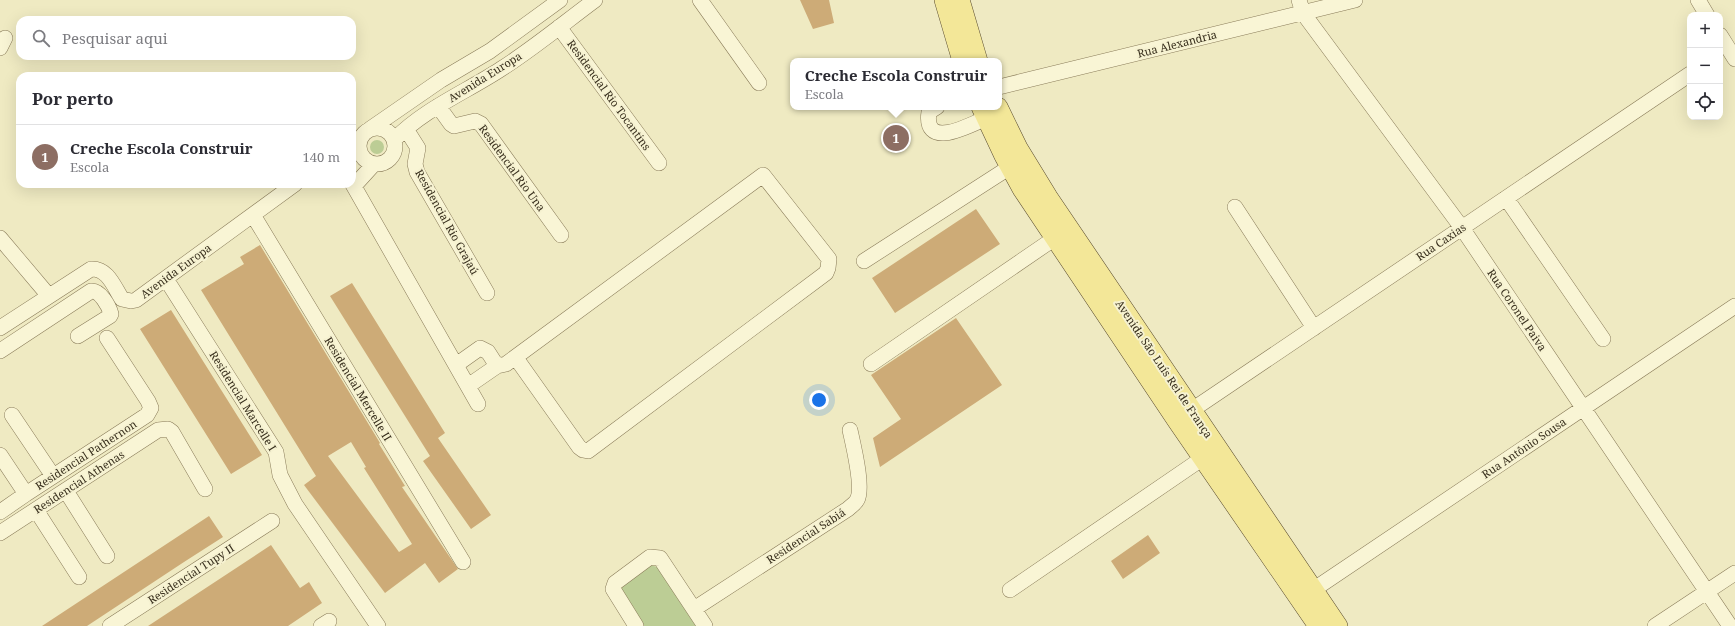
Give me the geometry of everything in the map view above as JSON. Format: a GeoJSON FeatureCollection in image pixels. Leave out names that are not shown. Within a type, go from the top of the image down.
{"type":"FeatureCollection","features":[{"type":"Feature","properties":{"kind":"main road"},"geometry":{"type":"LineString","coordinates":[[944,0],[961,58]]}},
{"type":"Feature","properties":{"kind":"main road"},"geometry":{"type":"LineString","coordinates":[[960,0],[977,58]]}},
{"type":"Feature","properties":{"kind":"main road","name":"Avenida São Luís Rei de França"},"geometry":{"type":"LineString","coordinates":[[988,111],[1010,167],[1022,189],[1318,626]]}},
{"type":"Feature","properties":{"kind":"main road","name":"Avenida São Luís Rei de França"},"geometry":{"type":"LineString","coordinates":[[988,111],[1018,148],[1048,197],[1338,626]]}},
{"type":"Feature","properties":{"kind":"street","name":"Avenida Europa"},"geometry":{"type":"LineString","coordinates":[[356,139],[441,80],[506,41],[560,0]]}},
{"type":"Feature","properties":{"kind":"street","name":"Avenida Europa"},"geometry":{"type":"LineString","coordinates":[[394,140],[406,129],[438,106],[501,70],[595,0]]}},
{"type":"Feature","properties":{"kind":"street"},"geometry":{"type":"LineString","coordinates":[[700,0],[759,83]]}},
{"type":"Feature","properties":{"kind":"street","name":"Rua Alexandria"},"geometry":{"type":"LineString","coordinates":[[1002,86],[1301,6],[1355,0]]}},
{"type":"Feature","properties":{"kind":"street"},"geometry":{"type":"LineString","coordinates":[[1698,0],[1706,12]]}},
{"type":"Feature","properties":{"kind":"street","name":"Rua Coronel Paiva"},"geometry":{"type":"LineString","coordinates":[[1301,6],[1462,228],[1730,626]]}},
{"type":"Feature","properties":{"kind":"street","name":"Residencial Rio Tocantins"},"geometry":{"type":"LineString","coordinates":[[559,27],[659,163]]}},
{"type":"Feature","properties":{"kind":"street"},"geometry":{"type":"LineString","coordinates":[[1723,40],[1730,51]]}},
{"type":"Feature","properties":{"kind":"street","name":"Rua Caxias"},"geometry":{"type":"LineString","coordinates":[[1192,410],[1311,323],[1462,228],[1687,76]]}},
{"type":"Feature","properties":{"kind":"street","name":"Residencial Rio Una"},"geometry":{"type":"LineString","coordinates":[[438,106],[454,126],[475,121],[481,124],[561,236]]}},
{"type":"Feature","properties":{"kind":"street"},"geometry":{"type":"LineString","coordinates":[[933,110],[930,112],[928,118],[930,125],[937,133],[952,132],[988,111]]}},
{"type":"Feature","properties":{"kind":"street"},"geometry":{"type":"LineString","coordinates":[[382,128],[387,131],[394,140],[394,152],[391,158],[386,162],[374,164],[357,156],[359,143],[368,131],[382,128]]}},
{"type":"Feature","properties":{"kind":"street","name":"Residencial Rio Grajaú"},"geometry":{"type":"LineString","coordinates":[[406,129],[418,148],[415,164],[417,172],[487,293]]}},
{"type":"Feature","properties":{"kind":"street"},"geometry":{"type":"LineString","coordinates":[[356,181],[374,164]]}},
{"type":"Feature","properties":{"kind":"street"},"geometry":{"type":"LineString","coordinates":[[864,261],[1010,167]]}},
{"type":"Feature","properties":{"kind":"street"},"geometry":{"type":"LineString","coordinates":[[468,386],[498,366],[506,364],[516,358],[763,175],[829,259],[826,273],[588,451],[579,447],[516,358]]}},
{"type":"Feature","properties":{"kind":"street","name":"Avenida Europa"},"geometry":{"type":"LineString","coordinates":[[0,328],[91,269],[96,269],[106,274],[122,299],[136,300],[290,188]]}},
{"type":"Feature","properties":{"kind":"street"},"geometry":{"type":"LineString","coordinates":[[355,188],[478,404]]}},
{"type":"Feature","properties":{"kind":"street"},"geometry":{"type":"LineString","coordinates":[[1506,198],[1603,339]]}},
{"type":"Feature","properties":{"kind":"street"},"geometry":{"type":"LineString","coordinates":[[1234,207],[1311,323]]}},
{"type":"Feature","properties":{"kind":"street","name":"Residencial Mercelle II"},"geometry":{"type":"LineString","coordinates":[[253,215],[463,562]]}},
{"type":"Feature","properties":{"kind":"street"},"geometry":{"type":"LineString","coordinates":[[0,238],[49,296]]}},
{"type":"Feature","properties":{"kind":"street"},"geometry":{"type":"LineString","coordinates":[[871,364],[1055,238]]}},
{"type":"Feature","properties":{"kind":"street","name":"Residencial Marcelle I"},"geometry":{"type":"LineString","coordinates":[[166,279],[276,452],[280,475],[295,504],[378,626]]}},
{"type":"Feature","properties":{"kind":"street"},"geometry":{"type":"LineString","coordinates":[[0,351],[94,290],[98,292],[111,314],[78,336]]}},
{"type":"Feature","properties":{"kind":"street","name":"Rua Antônio Sousa"},"geometry":{"type":"LineString","coordinates":[[1314,590],[1735,306]]}},
{"type":"Feature","properties":{"kind":"street","name":"Residencial Pathernon"},"geometry":{"type":"LineString","coordinates":[[0,512],[147,415],[151,408],[148,401],[107,338]]}},
{"type":"Feature","properties":{"kind":"street"},"geometry":{"type":"LineString","coordinates":[[456,365],[480,348],[488,352],[498,366]]}},
{"type":"Feature","properties":{"kind":"street"},"geometry":{"type":"LineString","coordinates":[[12,415],[53,476]]}},
{"type":"Feature","properties":{"kind":"street","name":"Residencial Athenas"},"geometry":{"type":"LineString","coordinates":[[0,533],[158,430],[168,429],[172,432],[206,489]]}},
{"type":"Feature","properties":{"kind":"street","name":"Residencial Sabiá"},"geometry":{"type":"LineString","coordinates":[[694,609],[848,509],[857,500],[860,491],[859,479],[850,430]]}},
{"type":"Feature","properties":{"kind":"street","name":"Residencial Pathernon"},"geometry":{"type":"LineString","coordinates":[[0,455],[26,494]]}},
{"type":"Feature","properties":{"kind":"street"},"geometry":{"type":"LineString","coordinates":[[1010,590],[1203,458]]}},
{"type":"Feature","properties":{"kind":"street"},"geometry":{"type":"LineString","coordinates":[[66,491],[107,556]]}},
{"type":"Feature","properties":{"kind":"street"},"geometry":{"type":"LineString","coordinates":[[36,510],[79,577]]}},
{"type":"Feature","properties":{"kind":"street","name":"Residencial Tupy II"},"geometry":{"type":"LineString","coordinates":[[110,626],[272,521]]}},
{"type":"Feature","properties":{"kind":"street"},"geometry":{"type":"LineString","coordinates":[[636,626],[613,589],[615,583],[650,557],[660,558],[705,626]]}},
{"type":"Feature","properties":{"kind":"street"},"geometry":{"type":"LineString","coordinates":[[1655,626],[1735,573]]}},
{"type":"Feature","properties":{"kind":"green space"},"geometry":{"type":"Polygon","coordinates":[[[374,140],[380,140],[384,144],[384,150],[380,154],[374,154],[370,150],[370,144],[374,140]]]}},
{"type":"Feature","properties":{"kind":"green space"},"geometry":{"type":"Polygon","coordinates":[[[651,565],[657,567],[696,626],[642,626],[619,592],[620,585],[651,565]]]}},
{"type":"Feature","properties":{"kind":"building"},"geometry":{"type":"Polygon","coordinates":[[[800,0],[829,0],[834,23],[813,29],[800,0]]]}},
{"type":"Feature","properties":{"kind":"building"},"geometry":{"type":"Polygon","coordinates":[[[976,209],[1000,244],[895,313],[872,278],[976,209]]]}},
{"type":"Feature","properties":{"kind":"building"},"geometry":{"type":"Polygon","coordinates":[[[260,245],[380,443],[379,444],[405,486],[402,487],[458,569],[439,583],[425,563],[385,593],[304,485],[316,476],[201,290],[244,264],[240,257],[260,245]],[[351,442],[328,456],[399,552],[412,544],[364,468],[366,467],[351,442]]]}},
{"type":"Feature","properties":{"kind":"building"},"geometry":{"type":"Polygon","coordinates":[[[352,283],[445,433],[438,438],[491,515],[471,529],[423,461],[430,456],[330,296],[352,283]]]}},
{"type":"Feature","properties":{"kind":"building"},"geometry":{"type":"Polygon","coordinates":[[[171,310],[262,455],[231,474],[140,329],[171,310]]]}},
{"type":"Feature","properties":{"kind":"building"},"geometry":{"type":"Polygon","coordinates":[[[956,318],[1002,385],[880,467],[873,438],[901,419],[871,375],[956,318]]]}},
{"type":"Feature","properties":{"kind":"building"},"geometry":{"type":"Polygon","coordinates":[[[209,516],[223,537],[87,626],[42,626],[209,516]]]}},
{"type":"Feature","properties":{"kind":"building"},"geometry":{"type":"Polygon","coordinates":[[[1148,535],[1160,553],[1123,579],[1111,561],[1148,535]]]}},
{"type":"Feature","properties":{"kind":"building"},"geometry":{"type":"Polygon","coordinates":[[[271,545],[300,588],[309,582],[322,603],[288,626],[148,626],[271,545]]]}},
{"type":"Feature","properties":{"kind":"place","name":"Creche Escola Construir"},"geometry":{"type":"Point","coordinates":[896,138]}}]}
